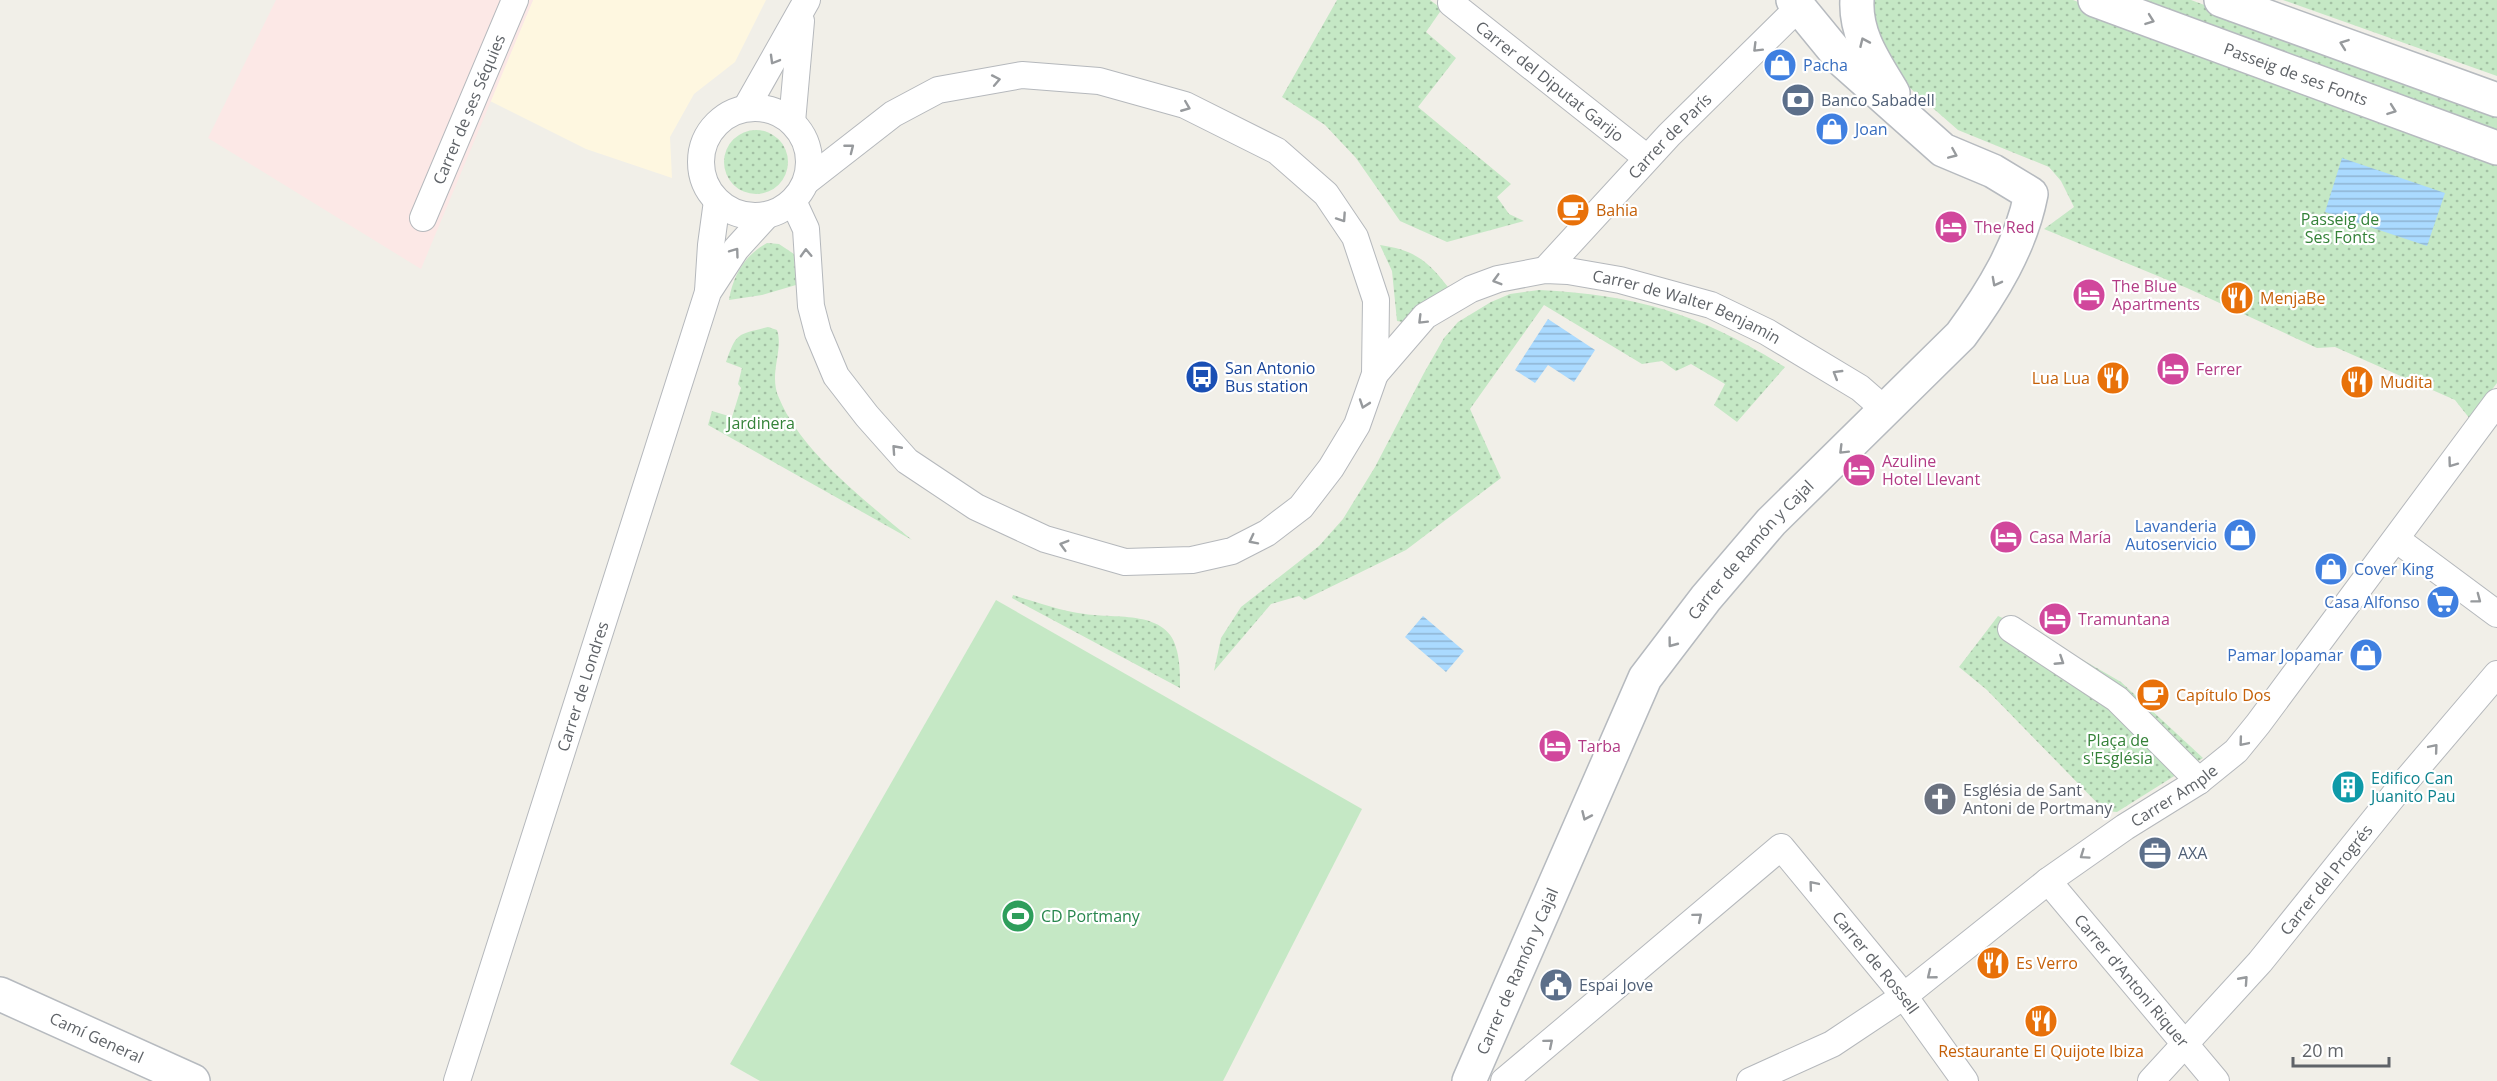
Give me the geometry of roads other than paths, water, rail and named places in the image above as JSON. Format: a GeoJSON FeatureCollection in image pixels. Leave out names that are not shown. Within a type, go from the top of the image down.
{"type":"FeatureCollection","features":[{"type":"Feature","properties":{"kind":"street","name":"Carrer de ses Séquies"},"geometry":{"type":"LineString","coordinates":[[423,218],[515,0]]}},
{"type":"Feature","properties":{"kind":"street","name":"Carrer de Ramón y Cajal"},"geometry":{"type":"LineString","coordinates":[[1857,0],[1858,28],[1907,118]]}},
{"type":"Feature","properties":{"kind":"street","name":"Passeig de ses Fonts"},"geometry":{"type":"LineString","coordinates":[[2096,0],[2497,148]]}},
{"type":"Feature","properties":{"kind":"street"},"geometry":{"type":"LineString","coordinates":[[2221,0],[2497,100]]}},
{"type":"Feature","properties":{"kind":"street","name":"Carrer del Diputat Garijo"},"geometry":{"type":"LineString","coordinates":[[1451,3],[1647,158]]}},
{"type":"Feature","properties":{"kind":"street","name":"Carrer de Ramón y Cajal"},"geometry":{"type":"LineString","coordinates":[[1469,1081],[1645,678],[1706,598],[1771,522],[1961,335],[1984,304],[2022,230],[2031,194],[1993,171],[1943,150],[1843,61],[1796,4]]}},
{"type":"Feature","properties":{"kind":"street","name":"Carrer de París"},"geometry":{"type":"LineString","coordinates":[[1545,270],[1647,158],[1796,4]]}},
{"type":"Feature","properties":{"kind":"street"},"geometry":{"type":"LineString","coordinates":[[746,108],[804,6]]}},
{"type":"Feature","properties":{"kind":"street"},"geometry":{"type":"LineString","coordinates":[[792,122],[804,6]]}},
{"type":"Feature","properties":{"kind":"street"},"geometry":{"type":"LineString","coordinates":[[792,122],[771,109],[746,108],[727,114],[712,128],[703,145],[700,165],[705,184],[717,201],[740,214],[766,216],[781,210],[800,191],[893,114],[938,90],[1022,75],[1099,81],[1185,105],[1277,151],[1326,194],[1355,237],[1376,300],[1375,374],[1357,425],[1331,468],[1301,507],[1267,533],[1232,551],[1192,560],[1125,562],[1045,539],[976,507],[908,461],[867,416],[836,376],[818,333],[811,306],[806,229],[800,191],[810,160],[805,139],[792,122]]}},
{"type":"Feature","properties":{"kind":"street","name":"Carrer de Londres"},"geometry":{"type":"LineString","coordinates":[[458,1081],[708,292],[717,201]]}},
{"type":"Feature","properties":{"kind":"street","name":"Carrer de Londres"},"geometry":{"type":"LineString","coordinates":[[708,292],[736,249],[766,216]]}},
{"type":"Feature","properties":{"kind":"street","name":"Carrer de Walter Benjamin"},"geometry":{"type":"LineString","coordinates":[[1375,374],[1425,316],[1471,289],[1498,279],[1545,270],[1620,280],[1711,305],[1767,332],[1860,388],[1884,409]]}},
{"type":"Feature","properties":{"kind":"street","name":"Carrer Ample"},"geometry":{"type":"LineString","coordinates":[[1750,1081],[1832,1044],[1904,996],[2048,881],[2125,827],[2199,781],[2236,751],[2497,402]]}},
{"type":"Feature","properties":{"kind":"street"},"geometry":{"type":"LineString","coordinates":[[2396,539],[2497,614]]}},
{"type":"Feature","properties":{"kind":"street"},"geometry":{"type":"LineString","coordinates":[[2011,629],[2117,699],[2199,781]]}},
{"type":"Feature","properties":{"kind":"street","name":"Carrer del Progrés"},"geometry":{"type":"LineString","coordinates":[[2151,1081],[2260,962],[2399,789],[2497,674]]}},
{"type":"Feature","properties":{"kind":"street","name":"Carrer de Rossell"},"geometry":{"type":"LineString","coordinates":[[1504,1081],[1781,847],[1904,996],[1965,1081]]}},
{"type":"Feature","properties":{"kind":"street","name":"Carrer d'Antoni Riquer"},"geometry":{"type":"LineString","coordinates":[[2048,881],[2216,1081]]}},
{"type":"Feature","properties":{"kind":"street","name":"Camí General"},"geometry":{"type":"LineString","coordinates":[[0,994],[193,1081]]}},
{"type":"Feature","properties":{"kind":"water"},"geometry":{"type":"Polygon","coordinates":[[[2342,158],[2445,193],[2427,246],[2325,212],[2342,158]]]}},
{"type":"Feature","properties":{"kind":"water"},"geometry":{"type":"Polygon","coordinates":[[[1548,319],[1595,350],[1574,382],[1548,365],[1535,383],[1515,370],[1548,319]]]}},
{"type":"Feature","properties":{"kind":"water"},"geometry":{"type":"Polygon","coordinates":[[[1423,616],[1464,651],[1446,672],[1405,637],[1423,616]]]}},
{"type":"Feature","properties":{"kind":"place","name":"Pacha"},"geometry":{"type":"Point","coordinates":[1780,65]}},
{"type":"Feature","properties":{"kind":"place","name":"Banco Sabadell"},"geometry":{"type":"Point","coordinates":[1798,100]}},
{"type":"Feature","properties":{"kind":"place","name":"Joan"},"geometry":{"type":"Point","coordinates":[1832,129]}},
{"type":"Feature","properties":{"kind":"place","name":"Bahia"},"geometry":{"type":"Point","coordinates":[1573,210]}},
{"type":"Feature","properties":{"kind":"place","name":"The Red"},"geometry":{"type":"Point","coordinates":[1951,227]}},
{"type":"Feature","properties":{"kind":"place","name":"The Blue Apartments"},"geometry":{"type":"Point","coordinates":[2089,295]}},
{"type":"Feature","properties":{"kind":"place","name":"MenjaBe"},"geometry":{"type":"Point","coordinates":[2237,298]}},
{"type":"Feature","properties":{"kind":"place","name":"Ferrer"},"geometry":{"type":"Point","coordinates":[2173,369]}},
{"type":"Feature","properties":{"kind":"place","name":"San Antonio Bus station"},"geometry":{"type":"Point","coordinates":[1202,377]}},
{"type":"Feature","properties":{"kind":"place","name":"Lua Lua"},"geometry":{"type":"Point","coordinates":[2113,378]}},
{"type":"Feature","properties":{"kind":"place","name":"Mudita"},"geometry":{"type":"Point","coordinates":[2357,382]}},
{"type":"Feature","properties":{"kind":"place","name":"Azuline Hotel Llevant"},"geometry":{"type":"Point","coordinates":[1859,470]}},
{"type":"Feature","properties":{"kind":"place","name":"Lavanderia Autoservicio"},"geometry":{"type":"Point","coordinates":[2240,535]}},
{"type":"Feature","properties":{"kind":"place","name":"Casa María"},"geometry":{"type":"Point","coordinates":[2006,537]}},
{"type":"Feature","properties":{"kind":"place","name":"Cover King"},"geometry":{"type":"Point","coordinates":[2331,569]}},
{"type":"Feature","properties":{"kind":"place","name":"Casa Alfonso"},"geometry":{"type":"Point","coordinates":[2443,602]}},
{"type":"Feature","properties":{"kind":"place","name":"Tramuntana"},"geometry":{"type":"Point","coordinates":[2055,619]}},
{"type":"Feature","properties":{"kind":"place","name":"Pamar Jopamar"},"geometry":{"type":"Point","coordinates":[2366,655]}},
{"type":"Feature","properties":{"kind":"place","name":"Capítulo Dos"},"geometry":{"type":"Point","coordinates":[2153,695]}},
{"type":"Feature","properties":{"kind":"place","name":"Tarba"},"geometry":{"type":"Point","coordinates":[1555,746]}},
{"type":"Feature","properties":{"kind":"place","name":"Edifico Can Juanito Pau"},"geometry":{"type":"Point","coordinates":[2348,787]}},
{"type":"Feature","properties":{"kind":"place","name":"Església de Sant Antoni de Portmany"},"geometry":{"type":"Point","coordinates":[1940,799]}},
{"type":"Feature","properties":{"kind":"place","name":"AXA"},"geometry":{"type":"Point","coordinates":[2155,853]}},
{"type":"Feature","properties":{"kind":"place","name":"CD Portmany"},"geometry":{"type":"Point","coordinates":[1018,916]}},
{"type":"Feature","properties":{"kind":"place","name":"Es Verro"},"geometry":{"type":"Point","coordinates":[1993,963]}},
{"type":"Feature","properties":{"kind":"place","name":"Espai Jove"},"geometry":{"type":"Point","coordinates":[1556,985]}},
{"type":"Feature","properties":{"kind":"place","name":"Restaurante El Quijote Ibiza"},"geometry":{"type":"Point","coordinates":[2041,1021]}},
{"type":"Feature","properties":{"kind":"park label","name":"Passeig de Ses Fonts"},"geometry":{"type":"Point","coordinates":[2340,228]}},
{"type":"Feature","properties":{"kind":"park label","name":"Jardinera"},"geometry":{"type":"Point","coordinates":[761,423]}},
{"type":"Feature","properties":{"kind":"park label","name":"Plaça de s'Església"},"geometry":{"type":"Point","coordinates":[2118,749]}}]}
